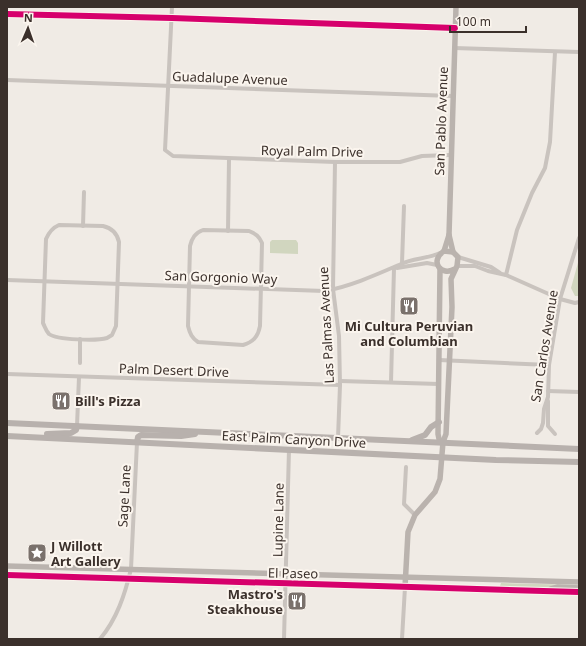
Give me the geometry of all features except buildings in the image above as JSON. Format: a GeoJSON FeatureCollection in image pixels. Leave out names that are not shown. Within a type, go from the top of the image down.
{"type":"FeatureCollection","features":[{"type":"Feature","properties":{"kind":"main road"},"geometry":{"type":"LineString","coordinates":[[411,441],[425,435],[431,427],[438,422]]}},
{"type":"Feature","properties":{"kind":"main road","name":"East Palm Canyon Drive"},"geometry":{"type":"LineString","coordinates":[[7,423],[579,449]]}},
{"type":"Feature","properties":{"kind":"main road"},"geometry":{"type":"LineString","coordinates":[[30,437],[71,433],[76,430],[77,426]]}},
{"type":"Feature","properties":{"kind":"main road"},"geometry":{"type":"LineString","coordinates":[[137,442],[138,437],[141,435],[181,436],[200,432]]}},
{"type":"Feature","properties":{"kind":"main road","name":"East Palm Canyon Drive"},"geometry":{"type":"LineString","coordinates":[[7,436],[442,457],[579,462]]}},
{"type":"Feature","properties":{"kind":"street"},"geometry":{"type":"LineString","coordinates":[[168,86],[172,7]]}},
{"type":"Feature","properties":{"kind":"street","name":"San Pablo Avenue"},"geometry":{"type":"LineString","coordinates":[[453,252],[449,235],[450,155],[456,7]]}},
{"type":"Feature","properties":{"kind":"street"},"geometry":{"type":"LineString","coordinates":[[7,14],[455,28]]}},
{"type":"Feature","properties":{"kind":"street"},"geometry":{"type":"LineString","coordinates":[[454,48],[579,52]]}},
{"type":"Feature","properties":{"kind":"street"},"geometry":{"type":"LineString","coordinates":[[506,275],[517,230],[545,168],[550,142],[555,52]]}},
{"type":"Feature","properties":{"kind":"street","name":"Guadalupe Avenue"},"geometry":{"type":"LineString","coordinates":[[7,80],[452,96]]}},
{"type":"Feature","properties":{"kind":"street","name":"Royal Palm Drive"},"geometry":{"type":"LineString","coordinates":[[168,86],[165,150],[173,156],[335,162],[400,162],[422,156],[450,155]]}},
{"type":"Feature","properties":{"kind":"street"},"geometry":{"type":"LineString","coordinates":[[228,231],[229,159]]}},
{"type":"Feature","properties":{"kind":"street","name":"Las Palmas Avenue"},"geometry":{"type":"LineString","coordinates":[[335,162],[333,289],[339,336],[340,383],[338,438]]}},
{"type":"Feature","properties":{"kind":"street"},"geometry":{"type":"LineString","coordinates":[[83,226],[84,192]]}},
{"type":"Feature","properties":{"kind":"street"},"geometry":{"type":"LineString","coordinates":[[402,263],[404,206]]}},
{"type":"Feature","properties":{"kind":"street"},"geometry":{"type":"LineString","coordinates":[[59,225],[108,227],[117,236],[119,242],[116,326],[112,335],[104,339],[80,339],[60,338],[48,333],[43,323],[45,282],[46,239],[48,233],[53,228],[59,225]]}},
{"type":"Feature","properties":{"kind":"street"},"geometry":{"type":"LineString","coordinates":[[204,230],[249,231],[256,233],[260,238],[262,243],[259,334],[250,343],[198,342],[193,338],[189,333],[188,326],[190,286],[190,246],[194,236],[204,230]]}},
{"type":"Feature","properties":{"kind":"street","name":"San Pablo Avenue"},"geometry":{"type":"LineString","coordinates":[[443,442],[438,434],[440,360],[439,267],[436,260],[442,252],[449,235]]}},
{"type":"Feature","properties":{"kind":"street","name":"San Carlos Avenue"},"geometry":{"type":"LineString","coordinates":[[537,433],[541,429],[543,423],[544,409],[548,397],[548,365],[560,299],[579,238]]}},
{"type":"Feature","properties":{"kind":"street"},"geometry":{"type":"LineString","coordinates":[[442,252],[453,252],[458,257],[492,267],[500,273]]}},
{"type":"Feature","properties":{"kind":"street","name":"San Gorgonio Way"},"geometry":{"type":"LineString","coordinates":[[7,280],[324,291],[394,268],[402,263],[428,258],[442,252]]}},
{"type":"Feature","properties":{"kind":"street","name":"San Pablo Avenue"},"geometry":{"type":"LineString","coordinates":[[402,639],[408,532],[415,515],[434,492],[440,479],[443,442],[446,434],[450,361],[452,308],[450,279],[456,267],[458,257]]}},
{"type":"Feature","properties":{"kind":"street"},"geometry":{"type":"LineString","coordinates":[[391,382],[394,268],[427,263],[439,267],[445,271],[451,271],[456,267],[475,266],[506,275],[560,299],[575,304],[579,302]]}},
{"type":"Feature","properties":{"kind":"street"},"geometry":{"type":"LineString","coordinates":[[80,339],[80,362]]}},
{"type":"Feature","properties":{"kind":"street"},"geometry":{"type":"LineString","coordinates":[[440,360],[548,365]]}},
{"type":"Feature","properties":{"kind":"street","name":"Palm Desert Drive"},"geometry":{"type":"LineString","coordinates":[[7,374],[79,377],[439,384]]}},
{"type":"Feature","properties":{"kind":"street"},"geometry":{"type":"LineString","coordinates":[[77,426],[79,377]]}},
{"type":"Feature","properties":{"kind":"street"},"geometry":{"type":"LineString","coordinates":[[548,391],[579,392]]}},
{"type":"Feature","properties":{"kind":"street"},"geometry":{"type":"LineString","coordinates":[[548,397],[548,426],[555,434]]}},
{"type":"Feature","properties":{"kind":"street","name":"Sage Lane"},"geometry":{"type":"LineString","coordinates":[[100,639],[107,631],[118,610],[131,569],[137,442]]}},
{"type":"Feature","properties":{"kind":"street","name":"Lupine Lane"},"geometry":{"type":"LineString","coordinates":[[284,639],[287,574],[289,449]]}},
{"type":"Feature","properties":{"kind":"street"},"geometry":{"type":"LineString","coordinates":[[406,467],[404,504],[415,515]]}},
{"type":"Feature","properties":{"kind":"street","name":"El Paseo"},"geometry":{"type":"LineString","coordinates":[[7,566],[579,582]]}},
{"type":"Feature","properties":{"kind":"street","name":"El Paseo"},"geometry":{"type":"LineString","coordinates":[[7,575],[579,592]]}},
{"type":"Feature","properties":{"kind":"street"},"geometry":{"type":"LineString","coordinates":[[486,580],[490,585],[486,589]]}},
{"type":"Feature","properties":{"kind":"street"},"geometry":{"type":"LineString","coordinates":[[499,580],[496,585],[499,590]]}},
{"type":"Feature","properties":{"kind":"street"},"geometry":{"type":"LineString","coordinates":[[543,591],[558,587],[579,588]]}},
{"type":"Feature","properties":{"kind":"green space"},"geometry":{"type":"Polygon","coordinates":[[[272,240],[296,240],[298,243],[298,254],[270,253],[270,242],[272,240]]]}},
{"type":"Feature","properties":{"kind":"green space"},"geometry":{"type":"Polygon","coordinates":[[[579,259],[579,296],[575,296],[571,288],[579,259]]]}},
{"type":"Feature","properties":{"kind":"green space"},"geometry":{"type":"Polygon","coordinates":[[[501,583],[579,585],[579,587],[501,587],[501,583]]]}},
{"type":"Feature","properties":{"kind":"cycle path"},"geometry":{"type":"LineString","coordinates":[[7,14],[455,28]]}},
{"type":"Feature","properties":{"kind":"cycle path"},"geometry":{"type":"LineString","coordinates":[[7,575],[579,592]]}},
{"type":"Feature","properties":{"kind":"place","name":"Mi Cultura Peruvian and Columbian"},"geometry":{"type":"Point","coordinates":[409,306]}},
{"type":"Feature","properties":{"kind":"place","name":"Bill's Pizza"},"geometry":{"type":"Point","coordinates":[61,401]}},
{"type":"Feature","properties":{"kind":"place","name":"J Willott Art Gallery"},"geometry":{"type":"Point","coordinates":[37,553]}},
{"type":"Feature","properties":{"kind":"place","name":"Mastro's Steakhouse"},"geometry":{"type":"Point","coordinates":[297,601]}}]}
